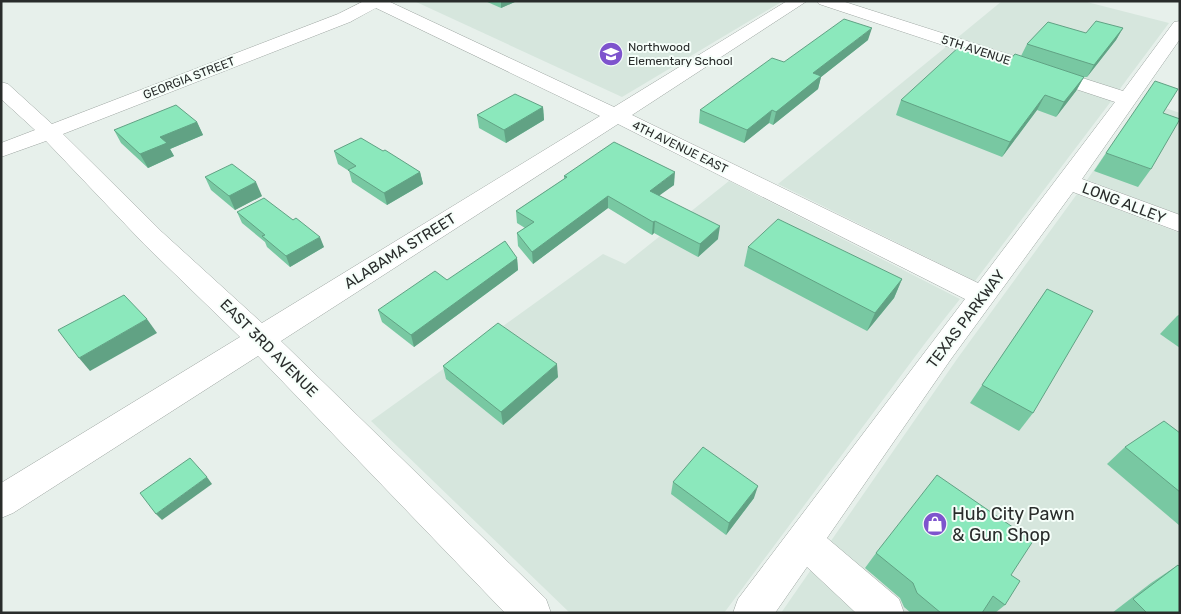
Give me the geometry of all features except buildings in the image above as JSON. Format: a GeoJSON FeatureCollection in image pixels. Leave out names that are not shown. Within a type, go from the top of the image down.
{"type":"FeatureCollection","features":[{"type":"Feature","properties":{"kind":"street","name":"ALABAMA STREET"},"geometry":{"type":"LineString","coordinates":[[1,502],[798,1]]}},
{"type":"Feature","properties":{"kind":"street","name":"5TH AVENUE"},"geometry":{"type":"LineString","coordinates":[[825,1],[1127,99]]}},
{"type":"Feature","properties":{"kind":"street","name":"4TH AVENUE EAST"},"geometry":{"type":"LineString","coordinates":[[375,2],[616,116],[982,297]]}},
{"type":"Feature","properties":{"kind":"street","name":"GEORGIA STREET"},"geometry":{"type":"LineString","coordinates":[[1,151],[344,18],[375,2]]}},
{"type":"Feature","properties":{"kind":"street","name":"TEXAS PARKWAY"},"geometry":{"type":"LineString","coordinates":[[752,613],[941,350],[1068,182],[1180,26]]}},
{"type":"Feature","properties":{"kind":"street","name":"EAST 3RD AVENUE"},"geometry":{"type":"LineString","coordinates":[[1,88],[49,132],[153,238],[260,339],[532,613]]}},
{"type":"Feature","properties":{"kind":"street","name":"LONG ALLEY"},"geometry":{"type":"LineString","coordinates":[[1068,182],[1180,224]]}},
{"type":"Feature","properties":{"kind":"street"},"geometry":{"type":"LineString","coordinates":[[804,541],[885,613]]}},
{"type":"Feature","properties":{"kind":"shaded area","name":"Northwood Elementary School"},"geometry":{"type":"Polygon","coordinates":[[[414,1],[783,1],[622,97],[414,1]]]}},
{"type":"Feature","properties":{"kind":"shaded area"},"geometry":{"type":"Polygon","coordinates":[[[1002,1],[1083,1],[1169,23],[1119,90],[957,38],[1002,1]]]}},
{"type":"Feature","properties":{"kind":"shaded area"},"geometry":{"type":"Polygon","coordinates":[[[947,46],[1112,100],[975,281],[778,184],[947,46]]]}},
{"type":"Feature","properties":{"kind":"shaded area"},"geometry":{"type":"Polygon","coordinates":[[[1142,100],[1180,113],[1180,215],[1087,180],[1142,100]]]}},
{"type":"Feature","properties":{"kind":"shaded area"},"geometry":{"type":"Polygon","coordinates":[[[729,181],[960,299],[724,613],[570,613],[371,421],[603,254],[625,264],[729,181]]]}},
{"type":"Feature","properties":{"kind":"shaded area"},"geometry":{"type":"Polygon","coordinates":[[[1077,194],[1180,233],[1180,613],[781,613],[957,359],[1077,194]]]}},
{"type":"Feature","properties":{"kind":"place","name":"Northwood Elementary School"},"geometry":{"type":"Point","coordinates":[611,54]}},
{"type":"Feature","properties":{"kind":"place","name":"Hub City Pawn & Gun Shop"},"geometry":{"type":"Point","coordinates":[935,524]}}]}
